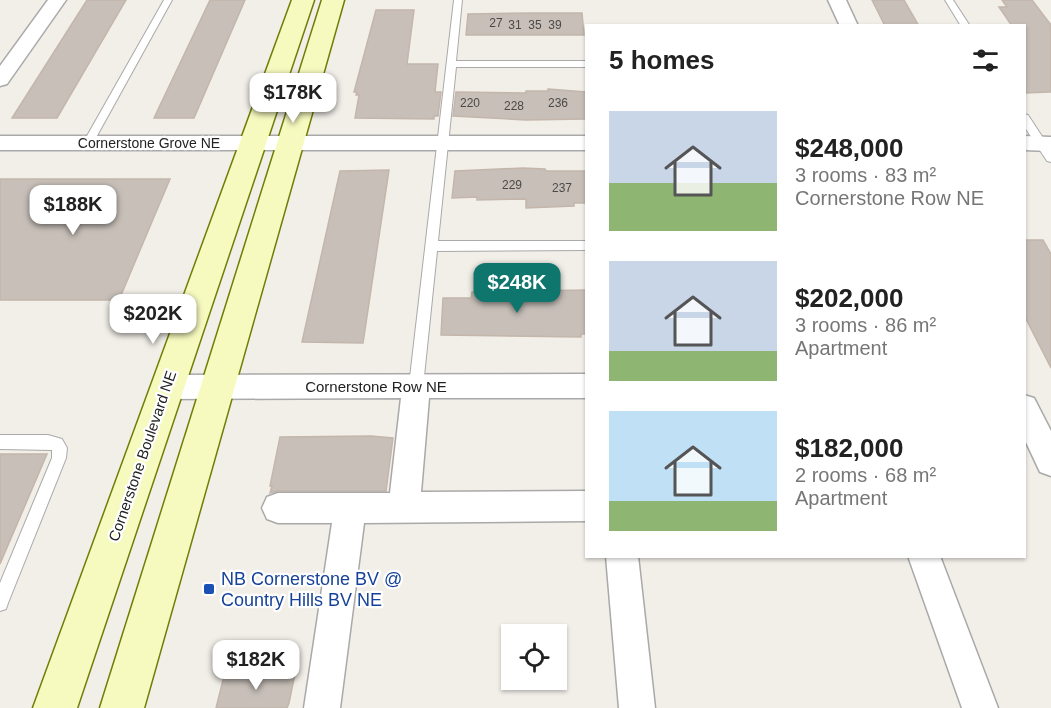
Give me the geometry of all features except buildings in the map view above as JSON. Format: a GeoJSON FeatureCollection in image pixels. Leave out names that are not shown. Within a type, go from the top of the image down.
{"type":"FeatureCollection","features":[{"type":"Feature","properties":{"kind":"street"},"geometry":{"type":"LineString","coordinates":[[0,80],[57,0]]}},
{"type":"Feature","properties":{"kind":"street","name":"Cornerstone Boulevard NE"},"geometry":{"type":"LineString","coordinates":[[55,708],[165,387],[303,0]]}},
{"type":"Feature","properties":{"kind":"street"},"geometry":{"type":"LineString","coordinates":[[122,708],[216,386],[292,143],[333,0]]}},
{"type":"Feature","properties":{"kind":"street"},"geometry":{"type":"LineString","coordinates":[[837,0],[848,24]]}},
{"type":"Feature","properties":{"kind":"street","name":"Cornerstone Grove NE"},"geometry":{"type":"LineString","coordinates":[[0,143],[585,143]]}},
{"type":"Feature","properties":{"kind":"street"},"geometry":{"type":"LineString","coordinates":[[404,507],[416,386]]}},
{"type":"Feature","properties":{"kind":"street","name":"Cornerstone Row NE"},"geometry":{"type":"LineString","coordinates":[[165,387],[585,386]]}},
{"type":"Feature","properties":{"kind":"street"},"geometry":{"type":"LineString","coordinates":[[1026,411],[1051,462]]}},
{"type":"Feature","properties":{"kind":"street"},"geometry":{"type":"LineString","coordinates":[[278,508],[585,506]]}},
{"type":"Feature","properties":{"kind":"street"},"geometry":{"type":"LineString","coordinates":[[321,708],[350,508]]}},
{"type":"Feature","properties":{"kind":"street"},"geometry":{"type":"LineString","coordinates":[[622,558],[637,708]]}},
{"type":"Feature","properties":{"kind":"street"},"geometry":{"type":"LineString","coordinates":[[925,558],[980,708]]}},
{"type":"Feature","properties":{"kind":"lane"},"geometry":{"type":"LineString","coordinates":[[88,143],[168,0]]}},
{"type":"Feature","properties":{"kind":"lane"},"geometry":{"type":"LineString","coordinates":[[416,386],[458,0]]}},
{"type":"Feature","properties":{"kind":"lane"},"geometry":{"type":"LineString","coordinates":[[949,0],[965,24]]}},
{"type":"Feature","properties":{"kind":"lane"},"geometry":{"type":"LineString","coordinates":[[452,64],[585,64]]}},
{"type":"Feature","properties":{"kind":"lane"},"geometry":{"type":"LineString","coordinates":[[1026,120],[1042,147]]}},
{"type":"Feature","properties":{"kind":"lane"},"geometry":{"type":"LineString","coordinates":[[432,246],[585,246]]}},
{"type":"Feature","properties":{"kind":"lane"},"geometry":{"type":"LineString","coordinates":[[0,442],[48,442],[57,444],[60,448],[59,458],[0,603]]}},
{"type":"Feature","properties":{"kind":"place","name":"NB Cornerstone BV @ Country Hills BV NE"},"geometry":{"type":"Point","coordinates":[209,589]}}]}
